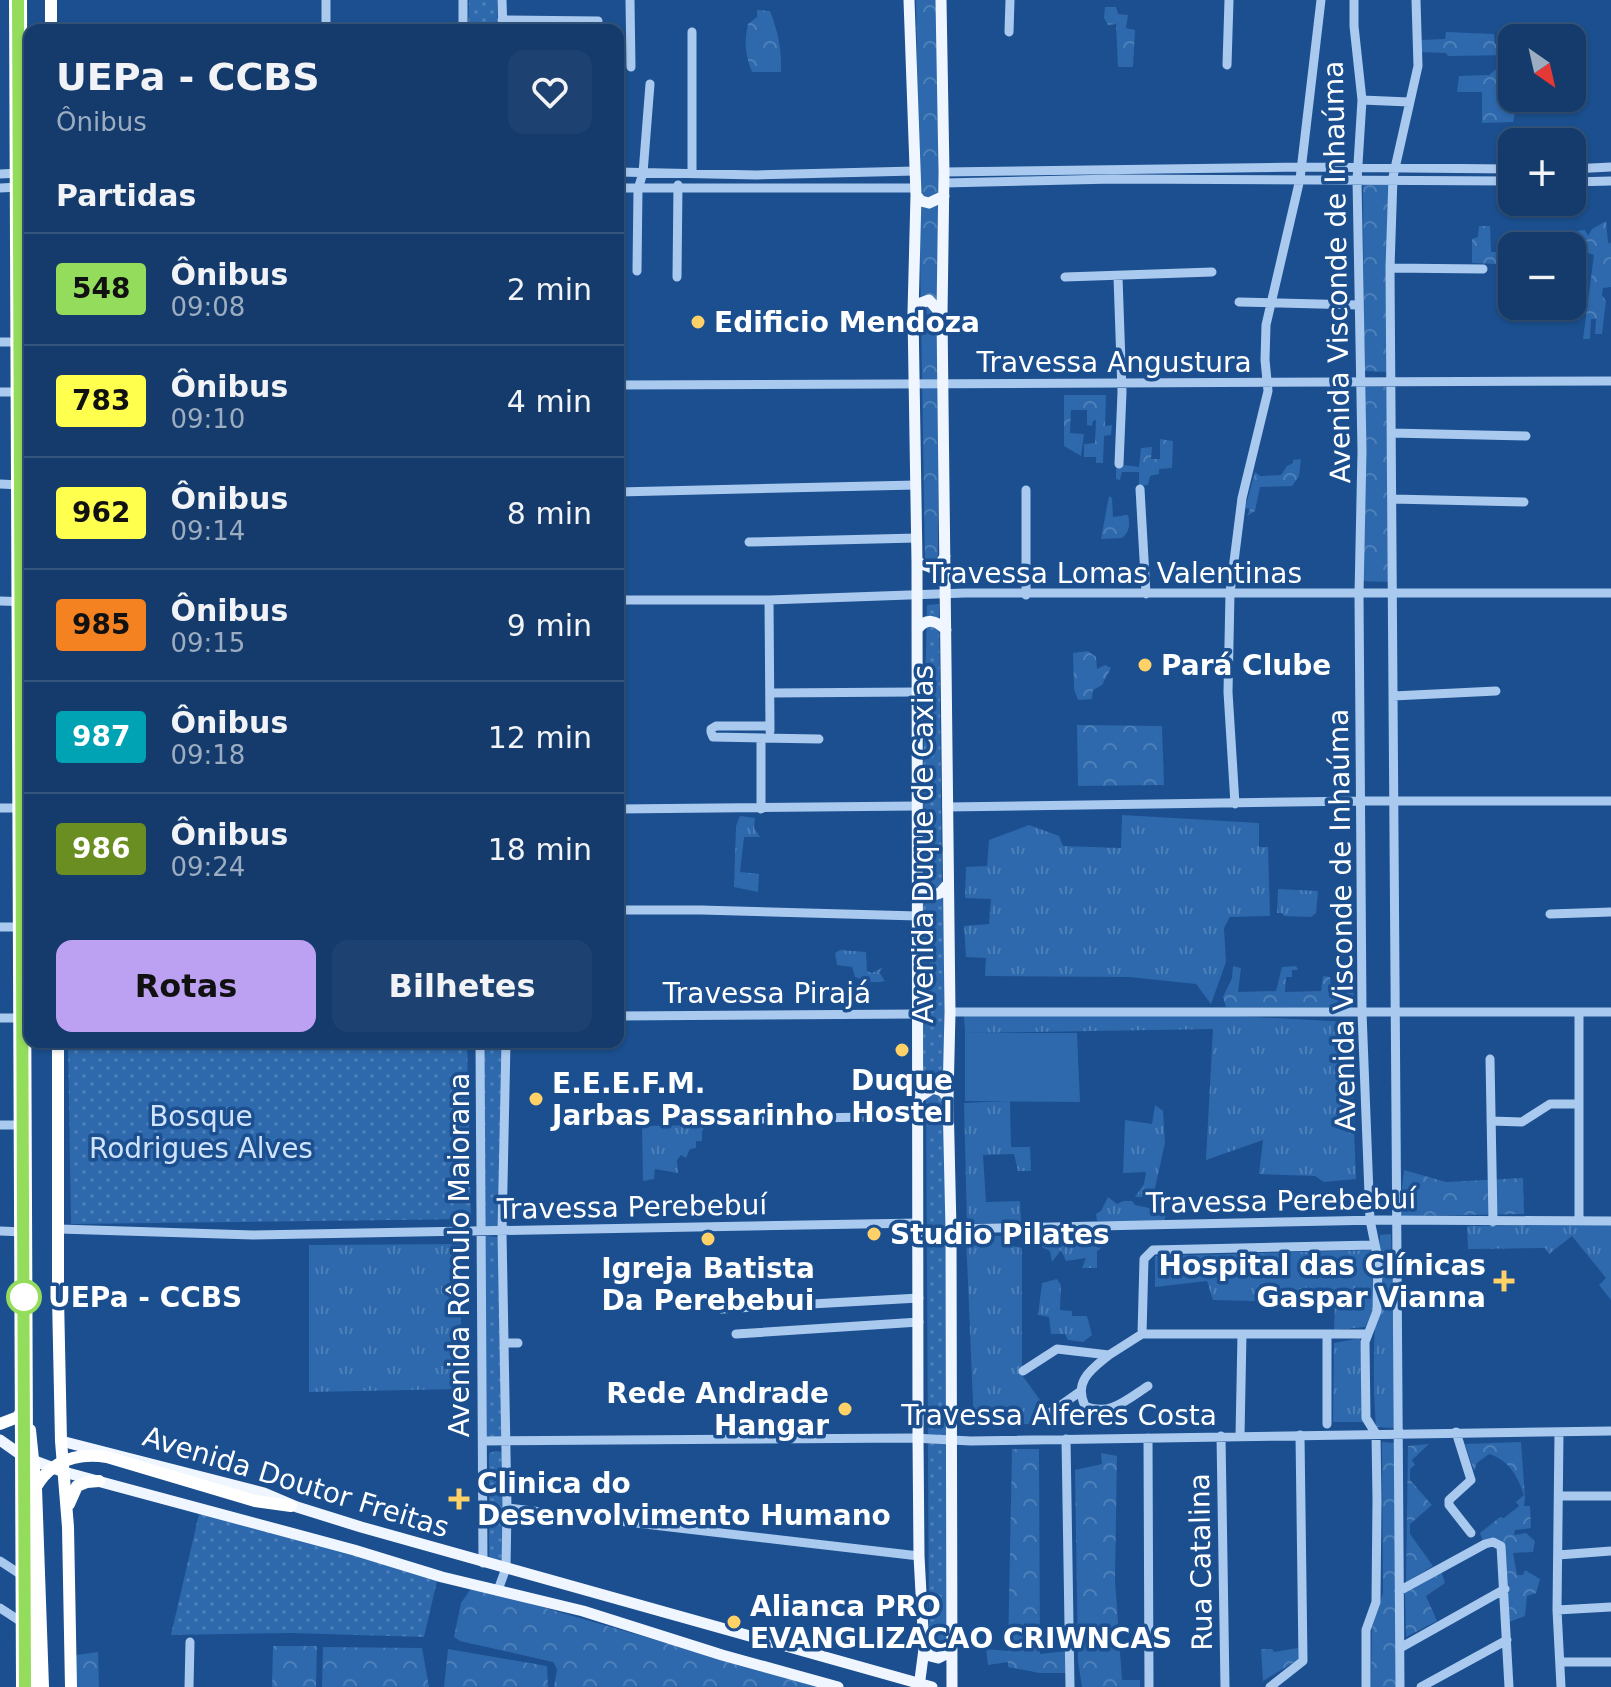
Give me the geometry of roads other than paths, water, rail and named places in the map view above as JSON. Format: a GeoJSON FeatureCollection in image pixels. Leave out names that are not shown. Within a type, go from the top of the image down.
{"type":"FeatureCollection","features":[{"type":"Feature","properties":{"kind":"highway"},"geometry":{"type":"LineString","coordinates":[[18,0],[19,342],[24,384]]}},
{"type":"Feature","properties":{"kind":"highway"},"geometry":{"type":"LineString","coordinates":[[51,0],[51,24]]}},
{"type":"Feature","properties":{"kind":"highway"},"geometry":{"type":"LineString","coordinates":[[24,411],[20,485],[24,579]]}},
{"type":"Feature","properties":{"kind":"highway"},"geometry":{"type":"LineString","coordinates":[[24,671],[25,1403],[43,1687]]}},
{"type":"Feature","properties":{"kind":"highway"},"geometry":{"type":"LineString","coordinates":[[58,1048],[58,1297],[71,1687]]}},
{"type":"Feature","properties":{"kind":"highway"},"geometry":{"type":"LineString","coordinates":[[0,1424],[18,1417],[25,1403]]}},
{"type":"Feature","properties":{"kind":"highway"},"geometry":{"type":"LineString","coordinates":[[34,1687],[29,1504],[41,1476],[55,1465],[89,1454],[107,1457],[255,1501],[294,1507]]}},
{"type":"Feature","properties":{"kind":"highway"},"geometry":{"type":"LineString","coordinates":[[25,1687],[23,1576],[29,1459]]}},
{"type":"Feature","properties":{"kind":"highway"},"geometry":{"type":"LineString","coordinates":[[68,1527],[73,1491],[82,1483],[96,1480]]}},
{"type":"Feature","properties":{"kind":"main road","name":"Avenida Duque de Caxias"},"geometry":{"type":"LineString","coordinates":[[909,0],[916,191],[913,313],[917,538],[918,1438],[924,1686]]}},
{"type":"Feature","properties":{"kind":"main road","name":"Avenida Duque de Caxias"},"geometry":{"type":"LineString","coordinates":[[941,0],[950,1012],[952,1687]]}},
{"type":"Feature","properties":{"kind":"main road"},"geometry":{"type":"LineString","coordinates":[[916,191],[921,201],[929,203],[944,196]]}},
{"type":"Feature","properties":{"kind":"main road"},"geometry":{"type":"LineString","coordinates":[[913,313],[921,303],[929,300],[942,315]]}},
{"type":"Feature","properties":{"kind":"main road"},"geometry":{"type":"LineString","coordinates":[[917,562],[932,568],[940,565],[945,556]]}},
{"type":"Feature","properties":{"kind":"main road"},"geometry":{"type":"LineString","coordinates":[[917,630],[928,621],[938,622],[946,630]]}},
{"type":"Feature","properties":{"kind":"main road"},"geometry":{"type":"LineString","coordinates":[[917,886],[934,895],[947,885]]}},
{"type":"Feature","properties":{"kind":"main road"},"geometry":{"type":"LineString","coordinates":[[918,1098],[933,1088],[942,1091],[948,1098]]}},
{"type":"Feature","properties":{"kind":"main road","name":"Avenida Doutor Freitas"},"geometry":{"type":"LineString","coordinates":[[0,1440],[29,1459],[64,1472],[354,1550],[442,1577],[583,1611],[838,1687]]}},
{"type":"Feature","properties":{"kind":"main road","name":"Avenida Doutor Freitas"},"geometry":{"type":"LineString","coordinates":[[61,1441],[264,1493],[294,1507],[483,1563],[924,1686]]}},
{"type":"Feature","properties":{"kind":"main road"},"geometry":{"type":"LineString","coordinates":[[91,1448],[83,1450],[78,1458],[83,1472],[96,1480]]}},
{"type":"Feature","properties":{"kind":"main road"},"geometry":{"type":"LineString","coordinates":[[354,1550],[350,1539],[361,1527]]}},
{"type":"Feature","properties":{"kind":"main road"},"geometry":{"type":"LineString","coordinates":[[583,1611],[581,1601],[589,1591]]}},
{"type":"Feature","properties":{"kind":"main road"},"geometry":{"type":"LineString","coordinates":[[924,1649],[930,1656],[938,1658],[946,1654],[953,1643]]}},
{"type":"Feature","properties":{"kind":"street"},"geometry":{"type":"LineString","coordinates":[[326,0],[326,24]]}},
{"type":"Feature","properties":{"kind":"street"},"geometry":{"type":"LineString","coordinates":[[463,0],[463,24]]}},
{"type":"Feature","properties":{"kind":"street"},"geometry":{"type":"LineString","coordinates":[[502,0],[503,24]]}},
{"type":"Feature","properties":{"kind":"street"},"geometry":{"type":"LineString","coordinates":[[630,0],[631,67]]}},
{"type":"Feature","properties":{"kind":"street"},"geometry":{"type":"LineString","coordinates":[[1009,32],[1010,0]]}},
{"type":"Feature","properties":{"kind":"street"},"geometry":{"type":"LineString","coordinates":[[1227,65],[1229,0]]}},
{"type":"Feature","properties":{"kind":"street"},"geometry":{"type":"LineString","coordinates":[[1235,804],[1228,692],[1230,593],[1242,498],[1268,391],[1265,339],[1300,179],[1321,0]]}},
{"type":"Feature","properties":{"kind":"street","name":"Avenida Visconde de Inhaúma"},"geometry":{"type":"LineString","coordinates":[[1354,0],[1362,100],[1357,180],[1362,451],[1359,594],[1363,801],[1362,1012],[1370,1220],[1378,1259],[1377,1311],[1367,1334],[1366,1418],[1376,1434],[1376,1602],[1366,1630],[1366,1687]]}},
{"type":"Feature","properties":{"kind":"street","name":"Avenida Visconde de Inhaúma"},"geometry":{"type":"LineString","coordinates":[[1400,1687],[1390,268],[1394,175],[1418,66],[1416,0]]}},
{"type":"Feature","properties":{"kind":"street"},"geometry":{"type":"LineString","coordinates":[[527,24],[598,21]]}},
{"type":"Feature","properties":{"kind":"street"},"geometry":{"type":"LineString","coordinates":[[692,32],[692,172]]}},
{"type":"Feature","properties":{"kind":"street"},"geometry":{"type":"LineString","coordinates":[[637,271],[638,189],[643,173],[650,84]]}},
{"type":"Feature","properties":{"kind":"street"},"geometry":{"type":"LineString","coordinates":[[1362,100],[1409,102]]}},
{"type":"Feature","properties":{"kind":"street"},"geometry":{"type":"LineString","coordinates":[[944,177],[1019,169],[1062,168],[1114,175],[1125,168],[1301,167],[1358,168],[1394,175],[1498,180]]}},
{"type":"Feature","properties":{"kind":"street"},"geometry":{"type":"LineString","coordinates":[[1586,168],[1611,167]]}},
{"type":"Feature","properties":{"kind":"street"},"geometry":{"type":"LineString","coordinates":[[944,177],[1114,175],[1357,180],[1498,170]]}},
{"type":"Feature","properties":{"kind":"street"},"geometry":{"type":"LineString","coordinates":[[624,172],[757,175],[915,171]]}},
{"type":"Feature","properties":{"kind":"street"},"geometry":{"type":"LineString","coordinates":[[0,174],[19,173]]}},
{"type":"Feature","properties":{"kind":"street"},"geometry":{"type":"LineString","coordinates":[[677,277],[678,173]]}},
{"type":"Feature","properties":{"kind":"street"},"geometry":{"type":"LineString","coordinates":[[757,175],[757,189]]}},
{"type":"Feature","properties":{"kind":"street"},"geometry":{"type":"LineString","coordinates":[[1586,182],[1611,181]]}},
{"type":"Feature","properties":{"kind":"street"},"geometry":{"type":"LineString","coordinates":[[0,188],[19,187]]}},
{"type":"Feature","properties":{"kind":"street"},"geometry":{"type":"LineString","coordinates":[[624,188],[916,191]]}},
{"type":"Feature","properties":{"kind":"street"},"geometry":{"type":"LineString","coordinates":[[1390,268],[1483,269]]}},
{"type":"Feature","properties":{"kind":"street"},"geometry":{"type":"LineString","coordinates":[[1065,277],[1212,272]]}},
{"type":"Feature","properties":{"kind":"street"},"geometry":{"type":"LineString","coordinates":[[1118,277],[1119,464]]}},
{"type":"Feature","properties":{"kind":"street"},"geometry":{"type":"LineString","coordinates":[[1239,302],[1358,305]]}},
{"type":"Feature","properties":{"kind":"street"},"geometry":{"type":"LineString","coordinates":[[0,342],[19,342]]}},
{"type":"Feature","properties":{"kind":"street","name":"Travessa Angustura"},"geometry":{"type":"LineString","coordinates":[[624,385],[1611,381]]}},
{"type":"Feature","properties":{"kind":"street"},"geometry":{"type":"LineString","coordinates":[[0,392],[24,392]]}},
{"type":"Feature","properties":{"kind":"street"},"geometry":{"type":"LineString","coordinates":[[1391,433],[1526,436]]}},
{"type":"Feature","properties":{"kind":"street"},"geometry":{"type":"LineString","coordinates":[[0,484],[20,485]]}},
{"type":"Feature","properties":{"kind":"street"},"geometry":{"type":"LineString","coordinates":[[624,492],[916,485]]}},
{"type":"Feature","properties":{"kind":"street"},"geometry":{"type":"LineString","coordinates":[[1140,489],[1146,594]]}},
{"type":"Feature","properties":{"kind":"street"},"geometry":{"type":"LineString","coordinates":[[1026,490],[1026,595]]}},
{"type":"Feature","properties":{"kind":"street"},"geometry":{"type":"LineString","coordinates":[[1392,499],[1524,502]]}},
{"type":"Feature","properties":{"kind":"street"},"geometry":{"type":"LineString","coordinates":[[749,542],[917,538]]}},
{"type":"Feature","properties":{"kind":"street","name":"Travessa Lomas Valentinas"},"geometry":{"type":"LineString","coordinates":[[624,600],[769,600],[945,594],[1611,593]]}},
{"type":"Feature","properties":{"kind":"street"},"geometry":{"type":"LineString","coordinates":[[761,809],[766,738],[770,726],[769,600]]}},
{"type":"Feature","properties":{"kind":"street"},"geometry":{"type":"LineString","coordinates":[[0,601],[24,602]]}},
{"type":"Feature","properties":{"kind":"street"},"geometry":{"type":"LineString","coordinates":[[1393,696],[1496,691]]}},
{"type":"Feature","properties":{"kind":"street"},"geometry":{"type":"LineString","coordinates":[[771,693],[915,692]]}},
{"type":"Feature","properties":{"kind":"street"},"geometry":{"type":"LineString","coordinates":[[770,726],[716,726],[711,729],[713,737],[819,739]]}},
{"type":"Feature","properties":{"kind":"street"},"geometry":{"type":"LineString","coordinates":[[947,807],[1611,801]]}},
{"type":"Feature","properties":{"kind":"street"},"geometry":{"type":"LineString","coordinates":[[624,809],[916,806]]}},
{"type":"Feature","properties":{"kind":"street"},"geometry":{"type":"LineString","coordinates":[[0,808],[22,808]]}},
{"type":"Feature","properties":{"kind":"street"},"geometry":{"type":"LineString","coordinates":[[624,910],[918,916]]}},
{"type":"Feature","properties":{"kind":"street"},"geometry":{"type":"LineString","coordinates":[[1550,914],[1611,912]]}},
{"type":"Feature","properties":{"kind":"street"},"geometry":{"type":"LineString","coordinates":[[0,927],[23,927]]}},
{"type":"Feature","properties":{"kind":"street"},"geometry":{"type":"LineString","coordinates":[[950,1012],[1611,1012]]}},
{"type":"Feature","properties":{"kind":"street"},"geometry":{"type":"LineString","coordinates":[[1579,1012],[1579,1221]]}},
{"type":"Feature","properties":{"kind":"street","name":"Travessa Pirajá"},"geometry":{"type":"LineString","coordinates":[[624,1016],[917,1014]]}},
{"type":"Feature","properties":{"kind":"street"},"geometry":{"type":"LineString","coordinates":[[0,1018],[24,1018]]}},
{"type":"Feature","properties":{"kind":"street","name":"Avenida Rômulo Maiorana"},"geometry":{"type":"LineString","coordinates":[[480,1048],[483,1563]]}},
{"type":"Feature","properties":{"kind":"street","name":"Avenida Rômulo Maiorana"},"geometry":{"type":"LineString","coordinates":[[498,1590],[506,1568],[507,1508],[502,1232],[506,1048]]}},
{"type":"Feature","properties":{"kind":"street"},"geometry":{"type":"LineString","coordinates":[[1490,1059],[1493,1222]]}},
{"type":"Feature","properties":{"kind":"street"},"geometry":{"type":"LineString","coordinates":[[1491,1121],[1522,1122],[1550,1104],[1578,1104]]}},
{"type":"Feature","properties":{"kind":"street"},"geometry":{"type":"LineString","coordinates":[[715,1120],[919,1116]]}},
{"type":"Feature","properties":{"kind":"street"},"geometry":{"type":"LineString","coordinates":[[0,1125],[24,1125]]}},
{"type":"Feature","properties":{"kind":"street","name":"Travessa Perebebuí"},"geometry":{"type":"LineString","coordinates":[[951,1229],[1370,1220],[1611,1221]]}},
{"type":"Feature","properties":{"kind":"street","name":"Travessa Perebebuí"},"geometry":{"type":"LineString","coordinates":[[59,1229],[253,1235],[918,1223]]}},
{"type":"Feature","properties":{"kind":"street"},"geometry":{"type":"LineString","coordinates":[[0,1231],[24,1232]]}},
{"type":"Feature","properties":{"kind":"street"},"geometry":{"type":"LineString","coordinates":[[1142,1334],[1144,1259],[1153,1250],[1374,1245]]}},
{"type":"Feature","properties":{"kind":"street"},"geometry":{"type":"LineString","coordinates":[[721,1309],[919,1298]]}},
{"type":"Feature","properties":{"kind":"street"},"geometry":{"type":"LineString","coordinates":[[736,1334],[919,1322]]}},
{"type":"Feature","properties":{"kind":"street"},"geometry":{"type":"LineString","coordinates":[[1148,1386],[1111,1409],[1090,1409],[1082,1401],[1084,1375],[1142,1334],[1367,1334]]}},
{"type":"Feature","properties":{"kind":"street"},"geometry":{"type":"LineString","coordinates":[[1240,1436],[1242,1334]]}},
{"type":"Feature","properties":{"kind":"street"},"geometry":{"type":"LineString","coordinates":[[1327,1334],[1327,1424]]}},
{"type":"Feature","properties":{"kind":"street","name":"Avenida Rômulo Maiorana"},"geometry":{"type":"LineString","coordinates":[[505,1343],[518,1343]]}},
{"type":"Feature","properties":{"kind":"street"},"geometry":{"type":"LineString","coordinates":[[1023,1371],[1057,1349],[1109,1355]]}},
{"type":"Feature","properties":{"kind":"street"},"geometry":{"type":"LineString","coordinates":[[1047,1415],[1081,1391]]}},
{"type":"Feature","properties":{"kind":"street","name":"Travessa Alferes Costa"},"geometry":{"type":"LineString","coordinates":[[483,1441],[918,1438],[971,1441],[1611,1431]]}},
{"type":"Feature","properties":{"kind":"street"},"geometry":{"type":"LineString","coordinates":[[1456,1432],[1471,1480],[1449,1500],[1449,1505],[1471,1533]]}},
{"type":"Feature","properties":{"kind":"street"},"geometry":{"type":"LineString","coordinates":[[1559,1433],[1557,1610],[1561,1687]]}},
{"type":"Feature","properties":{"kind":"street"},"geometry":{"type":"LineString","coordinates":[[1270,1687],[1300,1665],[1303,1658],[1300,1435]]}},
{"type":"Feature","properties":{"kind":"street","name":"Rua Catalina"},"geometry":{"type":"LineString","coordinates":[[1221,1436],[1225,1687]]}},
{"type":"Feature","properties":{"kind":"street"},"geometry":{"type":"LineString","coordinates":[[1148,1438],[1149,1687]]}},
{"type":"Feature","properties":{"kind":"street"},"geometry":{"type":"LineString","coordinates":[[1066,1439],[1070,1687]]}},
{"type":"Feature","properties":{"kind":"street"},"geometry":{"type":"LineString","coordinates":[[1559,1496],[1611,1496]]}},
{"type":"Feature","properties":{"kind":"street"},"geometry":{"type":"LineString","coordinates":[[507,1508],[919,1556]]}},
{"type":"Feature","properties":{"kind":"street"},"geometry":{"type":"LineString","coordinates":[[1399,1591],[1485,1544],[1493,1542],[1501,1546],[1509,1687]]}},
{"type":"Feature","properties":{"kind":"street"},"geometry":{"type":"LineString","coordinates":[[1558,1555],[1611,1551]]}},
{"type":"Feature","properties":{"kind":"street"},"geometry":{"type":"LineString","coordinates":[[0,1561],[23,1576]]}},
{"type":"Feature","properties":{"kind":"street"},"geometry":{"type":"LineString","coordinates":[[1400,1648],[1505,1589]]}},
{"type":"Feature","properties":{"kind":"street"},"geometry":{"type":"LineString","coordinates":[[1557,1610],[1611,1607]]}},
{"type":"Feature","properties":{"kind":"street"},"geometry":{"type":"LineString","coordinates":[[0,1608],[23,1623]]}},
{"type":"Feature","properties":{"kind":"street"},"geometry":{"type":"LineString","coordinates":[[1421,1687],[1507,1640]]}},
{"type":"Feature","properties":{"kind":"street"},"geometry":{"type":"LineString","coordinates":[[189,1687],[190,1642]]}},
{"type":"Feature","properties":{"kind":"street"},"geometry":{"type":"LineString","coordinates":[[1561,1662],[1611,1662]]}},
{"type":"Feature","properties":{"kind":"place","name":"Edificio Mendoza"},"geometry":{"type":"Point","coordinates":[698,322]}},
{"type":"Feature","properties":{"kind":"place","name":"Pará Clube"},"geometry":{"type":"Point","coordinates":[1145,665]}},
{"type":"Feature","properties":{"kind":"place","name":"Duque Hostel"},"geometry":{"type":"Point","coordinates":[902,1050]}},
{"type":"Feature","properties":{"kind":"place","name":"E.E.E.F.M. Jarbas Passarinho"},"geometry":{"type":"Point","coordinates":[536,1099]}},
{"type":"Feature","properties":{"kind":"place","name":"Studio Pilates"},"geometry":{"type":"Point","coordinates":[874,1234]}},
{"type":"Feature","properties":{"kind":"place","name":"Igreja Batista Da Perebebui"},"geometry":{"type":"Point","coordinates":[708,1239]}},
{"type":"Feature","properties":{"kind":"place","name":"Hospital das Clínicas Gaspar Vianna"},"geometry":{"type":"Point","coordinates":[1504,1281]}},
{"type":"Feature","properties":{"kind":"place","name":"UEPa - CCBS"},"geometry":{"type":"Point","coordinates":[24,1297]}},
{"type":"Feature","properties":{"kind":"place","name":"Rede Andrade Hangar"},"geometry":{"type":"Point","coordinates":[845,1409]}},
{"type":"Feature","properties":{"kind":"place","name":"Clinica do Desenvolvimento Humano"},"geometry":{"type":"Point","coordinates":[459,1499]}},
{"type":"Feature","properties":{"kind":"place","name":"Alianca PRO EVANGLIZACAO CRIWNCAS"},"geometry":{"type":"Point","coordinates":[734,1622]}},
{"type":"Feature","properties":{"kind":"park label","name":"Bosque Rodrigues Alves"},"geometry":{"type":"Point","coordinates":[201,1132]}}]}
